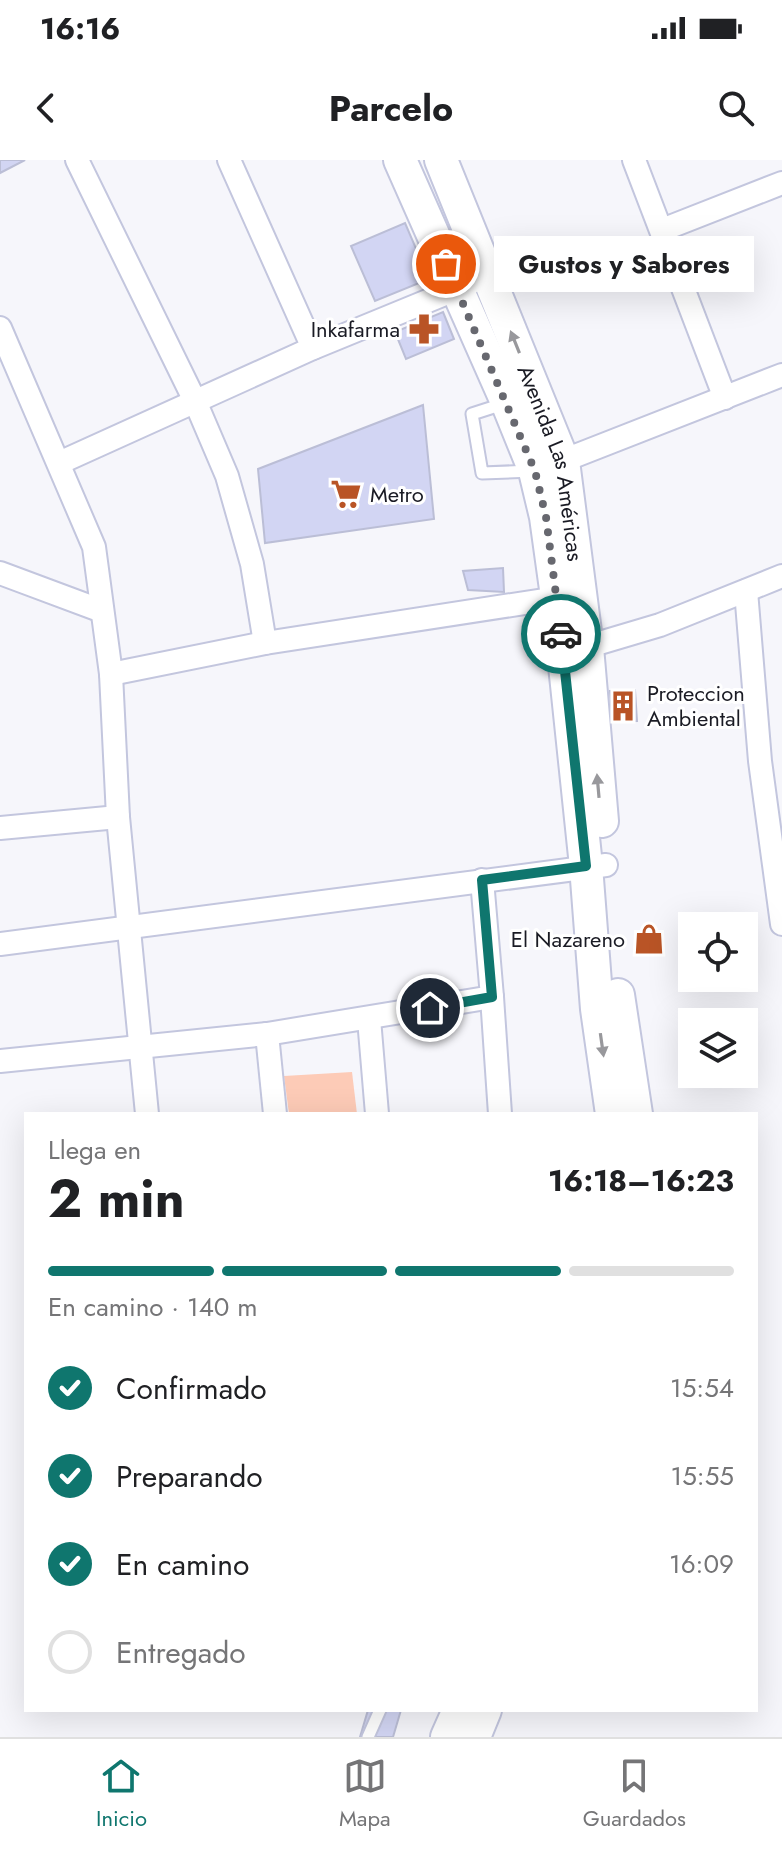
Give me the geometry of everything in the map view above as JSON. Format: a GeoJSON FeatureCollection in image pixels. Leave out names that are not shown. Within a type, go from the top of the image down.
{"type":"FeatureCollection","features":[{"type":"Feature","properties":{"kind":"main road","name":"Avenida Las Américas"},"geometry":{"type":"LineString","coordinates":[[400,160],[507,402],[549,466],[546,517],[557,598],[575,650]]}},
{"type":"Feature","properties":{"kind":"main road","name":"Avenida Las Américas"},"geometry":{"type":"LineString","coordinates":[[441,160],[489,276],[549,466],[575,650],[596,866],[636,1112]]}},
{"type":"Feature","properties":{"kind":"main road","name":"Avenida Las Américas"},"geometry":{"type":"LineString","coordinates":[[596,866],[597,1009],[612,1112]]}},
{"type":"Feature","properties":{"kind":"main road"},"geometry":{"type":"LineString","coordinates":[[447,1737],[458,1712]]}},
{"type":"Feature","properties":{"kind":"main road"},"geometry":{"type":"LineString","coordinates":[[474,1737],[484,1712]]}},
{"type":"Feature","properties":{"kind":"street"},"geometry":{"type":"LineString","coordinates":[[77,160],[195,401],[227,476],[252,564],[265,643]]}},
{"type":"Feature","properties":{"kind":"street"},"geometry":{"type":"LineString","coordinates":[[229,160],[313,348]]}},
{"type":"Feature","properties":{"kind":"street"},"geometry":{"type":"LineString","coordinates":[[634,160],[725,398]]}},
{"type":"Feature","properties":{"kind":"street"},"geometry":{"type":"LineString","coordinates":[[662,230],[782,183]]}},
{"type":"Feature","properties":{"kind":"street"},"geometry":{"type":"LineString","coordinates":[[59,463],[313,348],[489,276]]}},
{"type":"Feature","properties":{"kind":"street"},"geometry":{"type":"LineString","coordinates":[[0,328],[94,547],[111,674],[118,817],[147,1112]]}},
{"type":"Feature","properties":{"kind":"street"},"geometry":{"type":"LineString","coordinates":[[549,466],[782,375]]}},
{"type":"Feature","properties":{"kind":"street"},"geometry":{"type":"LineString","coordinates":[[0,573],[102,611]]}},
{"type":"Feature","properties":{"kind":"street"},"geometry":{"type":"LineString","coordinates":[[575,650],[660,625],[782,576]]}},
{"type":"Feature","properties":{"kind":"street"},"geometry":{"type":"LineString","coordinates":[[746,591],[760,761],[782,924]]}},
{"type":"Feature","properties":{"kind":"street"},"geometry":{"type":"LineString","coordinates":[[111,674],[265,643],[557,598]]}},
{"type":"Feature","properties":{"kind":"street"},"geometry":{"type":"LineString","coordinates":[[0,828],[118,817]]}},
{"type":"Feature","properties":{"kind":"street"},"geometry":{"type":"LineString","coordinates":[[0,944],[596,866]]}},
{"type":"Feature","properties":{"kind":"street"},"geometry":{"type":"LineString","coordinates":[[482,880],[500,1112]]}},
{"type":"Feature","properties":{"kind":"street"},"geometry":{"type":"LineString","coordinates":[[0,1061],[267,1034],[492,997]]}},
{"type":"Feature","properties":{"kind":"street"},"geometry":{"type":"LineString","coordinates":[[369,1019],[377,1112]]}},
{"type":"Feature","properties":{"kind":"street"},"geometry":{"type":"LineString","coordinates":[[267,1034],[275,1112]]}},
{"type":"Feature","properties":{"kind":"lane"},"geometry":{"type":"LineString","coordinates":[[507,402],[472,414],[482,473],[549,466]]}},
{"type":"Feature","properties":{"kind":"lane"},"geometry":{"type":"LineString","coordinates":[[368,1737],[379,1712]]}},
{"type":"Feature","properties":{"kind":"shaded area"},"geometry":{"type":"Polygon","coordinates":[[[352,1072],[357,1112],[289,1112],[284,1076],[352,1072]]]}},
{"type":"Feature","properties":{"kind":"building"},"geometry":{"type":"Polygon","coordinates":[[[0,160],[25,160],[0,173],[0,160]]]}},
{"type":"Feature","properties":{"kind":"building"},"geometry":{"type":"Polygon","coordinates":[[[405,223],[429,279],[375,301],[351,246],[405,223]]]}},
{"type":"Feature","properties":{"kind":"building"},"geometry":{"type":"Polygon","coordinates":[[[443,312],[454,339],[406,359],[395,332],[443,312]]]}},
{"type":"Feature","properties":{"kind":"building","name":"Metro"},"geometry":{"type":"Polygon","coordinates":[[[423,405],[434,519],[265,543],[258,469],[423,405]]]}},
{"type":"Feature","properties":{"kind":"building"},"geometry":{"type":"Polygon","coordinates":[[[503,568],[504,592],[468,590],[463,571],[503,568]]]}},
{"type":"Feature","properties":{"kind":"building","name":"Proteccion Ambiental"},"geometry":{"type":"Polygon","coordinates":[[[635,690],[637,721],[612,722],[610,691],[635,690]]]}},
{"type":"Feature","properties":{"kind":"building"},"geometry":{"type":"Polygon","coordinates":[[[367,1712],[400,1712],[393,1737],[360,1737],[367,1712]]]}},
{"type":"Feature","properties":{"kind":"way so far"},"geometry":{"type":"LineString","coordinates":[[446,264],[535,471],[546,517],[561,634]]}},
{"type":"Feature","properties":{"kind":"place","name":"Gustos y Sabores"},"geometry":{"type":"Point","coordinates":[446,264]}},
{"type":"Feature","properties":{"kind":"place","name":"Inkafarma"},"geometry":{"type":"Point","coordinates":[424,329]}},
{"type":"Feature","properties":{"kind":"place","name":"Metro"},"geometry":{"type":"Point","coordinates":[346,494]}},
{"type":"Feature","properties":{"kind":"place","name":"Proteccion Ambiental"},"geometry":{"type":"Point","coordinates":[623,706]}},
{"type":"Feature","properties":{"kind":"place","name":"El Nazareno"},"geometry":{"type":"Point","coordinates":[649,939]}},
{"type":"Feature","properties":{"kind":"route"},"geometry":{"type":"LineString","coordinates":[[430,1008],[492,997],[482,880],[586,866],[561,634]]}}]}
